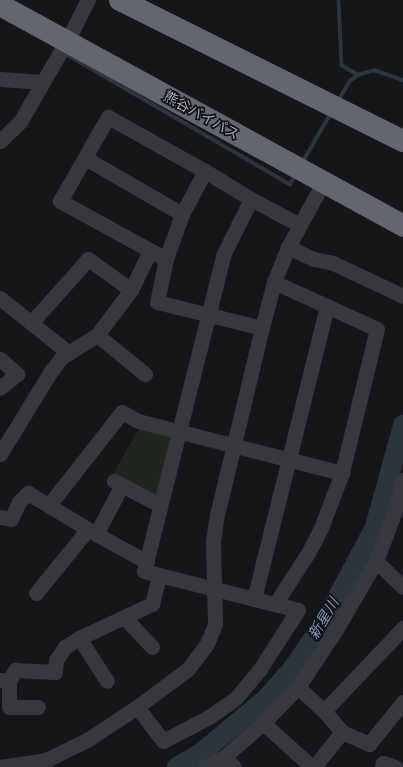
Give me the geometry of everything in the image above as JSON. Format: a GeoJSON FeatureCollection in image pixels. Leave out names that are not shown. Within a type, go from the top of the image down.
{"type":"FeatureCollection","features":[{"type":"Feature","properties":{"kind":"highway"},"geometry":{"type":"LineString","coordinates":[[120,0],[403,141]]}},
{"type":"Feature","properties":{"kind":"highway","name":"熊谷バイパス"},"geometry":{"type":"LineString","coordinates":[[0,5],[64,45],[403,226]]}},
{"type":"Feature","properties":{"kind":"street"},"geometry":{"type":"LineString","coordinates":[[0,142],[16,128],[88,0]]}},
{"type":"Feature","properties":{"kind":"street"},"geometry":{"type":"LineString","coordinates":[[0,16],[64,45]]}},
{"type":"Feature","properties":{"kind":"street"},"geometry":{"type":"LineString","coordinates":[[0,79],[43,82]]}},
{"type":"Feature","properties":{"kind":"street"},"geometry":{"type":"LineString","coordinates":[[166,259],[60,201],[108,117],[205,171],[251,199],[300,225]]}},
{"type":"Feature","properties":{"kind":"street"},"geometry":{"type":"LineString","coordinates":[[0,127],[16,128]]}},
{"type":"Feature","properties":{"kind":"street"},"geometry":{"type":"LineString","coordinates":[[85,158],[182,214]]}},
{"type":"Feature","properties":{"kind":"street"},"geometry":{"type":"LineString","coordinates":[[205,171],[182,214],[166,259],[156,302],[262,328]]}},
{"type":"Feature","properties":{"kind":"street"},"geometry":{"type":"LineString","coordinates":[[0,767],[46,760],[87,740],[137,707],[188,669],[207,644],[215,624],[213,542],[217,515],[274,282],[288,247],[300,225],[306,174]]}},
{"type":"Feature","properties":{"kind":"street"},"geometry":{"type":"LineString","coordinates":[[137,707],[163,741],[209,717],[235,699],[260,669],[298,610],[144,571],[224,253],[251,199]]}},
{"type":"Feature","properties":{"kind":"street"},"geometry":{"type":"LineString","coordinates":[[288,247],[314,259],[333,263],[403,296]]}},
{"type":"Feature","properties":{"kind":"street"},"geometry":{"type":"LineString","coordinates":[[0,454],[51,371],[62,357],[96,335],[130,290],[150,251]]}},
{"type":"Feature","properties":{"kind":"street"},"geometry":{"type":"LineString","coordinates":[[31,323],[88,259],[130,290]]}},
{"type":"Feature","properties":{"kind":"street"},"geometry":{"type":"LineString","coordinates":[[274,282],[377,329],[342,473],[321,528],[308,553],[275,604]]}},
{"type":"Feature","properties":{"kind":"street"},"geometry":{"type":"LineString","coordinates":[[0,298],[69,353]]}},
{"type":"Feature","properties":{"kind":"street"},"geometry":{"type":"LineString","coordinates":[[254,599],[327,306]]}},
{"type":"Feature","properties":{"kind":"street"},"geometry":{"type":"LineString","coordinates":[[96,335],[145,374]]}},
{"type":"Feature","properties":{"kind":"street"},"geometry":{"type":"LineString","coordinates":[[0,359],[17,374],[0,388]]}},
{"type":"Feature","properties":{"kind":"street"},"geometry":{"type":"LineString","coordinates":[[49,505],[122,412],[138,421],[342,473]]}},
{"type":"Feature","properties":{"kind":"street"},"geometry":{"type":"LineString","coordinates":[[205,767],[229,762],[263,723],[298,688],[376,561],[396,508],[403,480]]}},
{"type":"Feature","properties":{"kind":"street"},"geometry":{"type":"LineString","coordinates":[[36,593],[92,532],[118,483],[160,506]]}},
{"type":"Feature","properties":{"kind":"street"},"geometry":{"type":"LineString","coordinates":[[0,518],[11,519],[19,502],[28,493],[92,532],[147,562]]}},
{"type":"Feature","properties":{"kind":"street"},"geometry":{"type":"LineString","coordinates":[[376,561],[403,587]]}},
{"type":"Feature","properties":{"kind":"street"},"geometry":{"type":"LineString","coordinates":[[38,707],[9,707],[4,680],[15,670],[55,672],[56,660],[65,647],[79,638],[152,604],[159,575]]}},
{"type":"Feature","properties":{"kind":"street"},"geometry":{"type":"LineString","coordinates":[[124,617],[152,647]]}},
{"type":"Feature","properties":{"kind":"street"},"geometry":{"type":"LineString","coordinates":[[324,711],[403,628]]}},
{"type":"Feature","properties":{"kind":"street"},"geometry":{"type":"LineString","coordinates":[[79,638],[107,681]]}},
{"type":"Feature","properties":{"kind":"street"},"geometry":{"type":"LineString","coordinates":[[298,688],[324,711],[342,732],[369,744],[403,702]]}},
{"type":"Feature","properties":{"kind":"street"},"geometry":{"type":"LineString","coordinates":[[263,723],[313,767],[342,732]]}},
{"type":"Feature","properties":{"kind":"street"},"geometry":{"type":"LineString","coordinates":[[382,767],[383,762],[395,767]]}},
{"type":"Feature","properties":{"kind":"shaded area"},"geometry":{"type":"Polygon","coordinates":[[[139,428],[173,436],[157,500],[112,476],[139,428]]]}},
{"type":"Feature","properties":{"kind":"waterway"},"geometry":{"type":"LineString","coordinates":[[339,0],[342,65],[358,75]]}},
{"type":"Feature","properties":{"kind":"waterway"},"geometry":{"type":"LineString","coordinates":[[68,55],[290,184],[295,176]]}},
{"type":"Feature","properties":{"kind":"waterway"},"geometry":{"type":"LineString","coordinates":[[338,101],[350,81],[358,75],[374,70],[403,80]]}},
{"type":"Feature","properties":{"kind":"waterway"},"geometry":{"type":"LineString","coordinates":[[302,163],[331,113]]}},
{"type":"Feature","properties":{"kind":"waterway","name":"新星川"},"geometry":{"type":"LineString","coordinates":[[177,767],[201,753],[266,699],[294,667],[324,623],[375,527],[403,425]]}}]}
